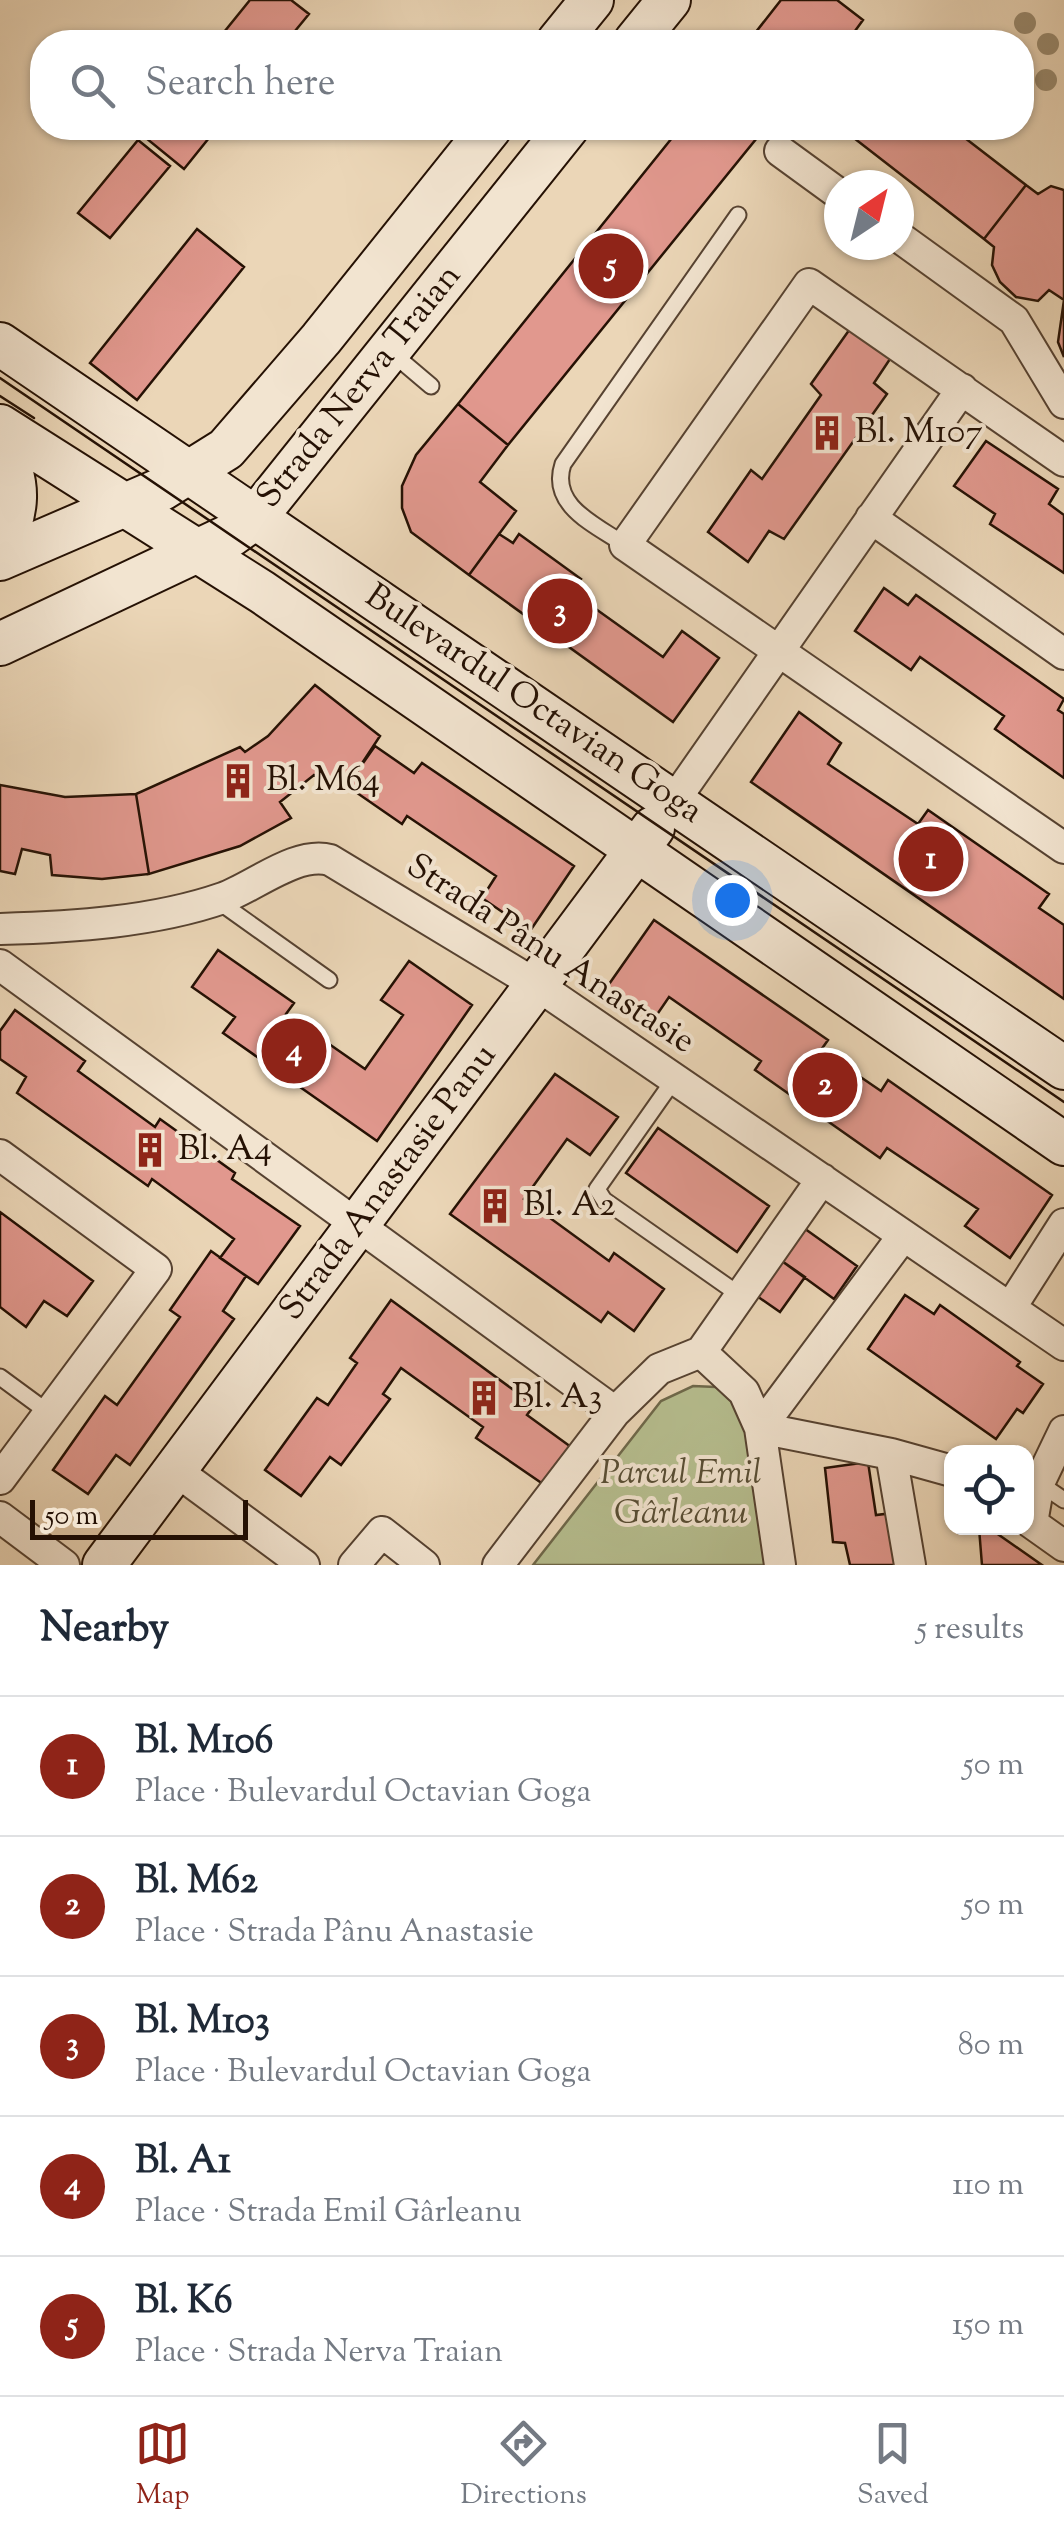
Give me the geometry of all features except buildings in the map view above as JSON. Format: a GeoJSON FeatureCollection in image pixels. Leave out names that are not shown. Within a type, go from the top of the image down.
{"type":"FeatureCollection","features":[{"type":"Feature","properties":{"kind":"main road"},"geometry":{"type":"LineString","coordinates":[[568,30],[592,0]]}},
{"type":"Feature","properties":{"kind":"main road"},"geometry":{"type":"LineString","coordinates":[[644,30],[668,0]]}},
{"type":"Feature","properties":{"kind":"main road","name":"Strada Nerva Traian"},"geometry":{"type":"LineString","coordinates":[[0,559],[190,474],[238,437],[480,140]]}},
{"type":"Feature","properties":{"kind":"main road","name":"Strada Nerva Traian"},"geometry":{"type":"LineString","coordinates":[[0,644],[195,552],[255,518],[558,140]]}},
{"type":"Feature","properties":{"kind":"main road","name":"Bulevardul Octavian Goga"},"geometry":{"type":"LineString","coordinates":[[0,344],[1064,1068]]}},
{"type":"Feature","properties":{"kind":"main road","name":"Bulevardul Octavian Goga"},"geometry":{"type":"LineString","coordinates":[[0,426],[262,592],[1064,1144]]}},
{"type":"Feature","properties":{"kind":"main road"},"geometry":{"type":"LineString","coordinates":[[0,448],[14,478],[17,503],[0,548]]}},
{"type":"Feature","properties":{"kind":"main road","name":"Strada Anastasie Panu"},"geometry":{"type":"LineString","coordinates":[[104,1565],[674,801]]}},
{"type":"Feature","properties":{"kind":"street"},"geometry":{"type":"LineString","coordinates":[[780,151],[824,183]]}},
{"type":"Feature","properties":{"kind":"street"},"geometry":{"type":"LineString","coordinates":[[914,248],[1014,320],[1064,403]]}},
{"type":"Feature","properties":{"kind":"street"},"geometry":{"type":"LineString","coordinates":[[1064,461],[810,284],[625,546],[1064,848]]}},
{"type":"Feature","properties":{"kind":"street"},"geometry":{"type":"LineString","coordinates":[[674,801],[962,389]]}},
{"type":"Feature","properties":{"kind":"street"},"geometry":{"type":"LineString","coordinates":[[871,518],[1064,654]]}},
{"type":"Feature","properties":{"kind":"street","name":"Strada Pânu Anastasie"},"geometry":{"type":"LineString","coordinates":[[0,931],[128,918],[217,900],[316,856],[330,860],[537,985],[1064,1345]]}},
{"type":"Feature","properties":{"kind":"street"},"geometry":{"type":"LineString","coordinates":[[0,966],[614,1412]]}},
{"type":"Feature","properties":{"kind":"street"},"geometry":{"type":"LineString","coordinates":[[0,1155],[156,1269],[0,1479]]}},
{"type":"Feature","properties":{"kind":"street"},"geometry":{"type":"LineString","coordinates":[[498,1565],[614,1412],[658,1369],[701,1352],[822,1178]]}},
{"type":"Feature","properties":{"kind":"street"},"geometry":{"type":"LineString","coordinates":[[1011,1307],[1064,1224]]}},
{"type":"Feature","properties":{"kind":"street"},"geometry":{"type":"LineString","coordinates":[[760,1428],[902,1236]]}},
{"type":"Feature","properties":{"kind":"street"},"geometry":{"type":"LineString","coordinates":[[701,1352],[744,1392],[760,1428],[780,1565]]}},
{"type":"Feature","properties":{"kind":"street"},"geometry":{"type":"LineString","coordinates":[[760,1428],[891,1454],[944,1470]]}},
{"type":"Feature","properties":{"kind":"street"},"geometry":{"type":"LineString","coordinates":[[1034,1514],[1052,1491],[1064,1431]]}},
{"type":"Feature","properties":{"kind":"street"},"geometry":{"type":"LineString","coordinates":[[891,1454],[910,1565]]}},
{"type":"Feature","properties":{"kind":"street"},"geometry":{"type":"LineString","coordinates":[[174,1470],[304,1565]]}},
{"type":"Feature","properties":{"kind":"street"},"geometry":{"type":"LineString","coordinates":[[0,1517],[64,1565]]}},
{"type":"Feature","properties":{"kind":"street"},"geometry":{"type":"LineString","coordinates":[[1034,1525],[1064,1546]]}},
{"type":"Feature","properties":{"kind":"street"},"geometry":{"type":"LineString","coordinates":[[354,1565],[382,1532],[424,1565]]}},
{"type":"Feature","properties":{"kind":"lane"},"geometry":{"type":"LineString","coordinates":[[625,546],[565,502],[559,484],[562,464],[738,216]]}},
{"type":"Feature","properties":{"kind":"lane"},"geometry":{"type":"LineString","coordinates":[[390,352],[431,386]]}},
{"type":"Feature","properties":{"kind":"lane"},"geometry":{"type":"LineString","coordinates":[[217,900],[329,980]]}},
{"type":"Feature","properties":{"kind":"lane"},"geometry":{"type":"LineString","coordinates":[[673,1080],[597,1189],[604,1200],[741,1296]]}},
{"type":"Feature","properties":{"kind":"lane"},"geometry":{"type":"LineString","coordinates":[[0,1377],[49,1413]]}},
{"type":"Feature","properties":{"kind":"green space","name":"Parcul Emil Gârleanu"},"geometry":{"type":"Polygon","coordinates":[[[693,1386],[716,1387],[744,1412],[765,1565],[533,1565],[661,1401],[693,1386]]]}},
{"type":"Feature","properties":{"kind":"tram line"},"geometry":{"type":"LineString","coordinates":[[0,378],[1064,1102]]}},
{"type":"Feature","properties":{"kind":"tram line"},"geometry":{"type":"LineString","coordinates":[[0,396],[34,418]]}},
{"type":"Feature","properties":{"kind":"place","name":"Bl. K6"},"geometry":{"type":"Point","coordinates":[611,266]}},
{"type":"Feature","properties":{"kind":"place","name":"Bl. M107"},"geometry":{"type":"Point","coordinates":[827,433]}},
{"type":"Feature","properties":{"kind":"place","name":"Bl. M103"},"geometry":{"type":"Point","coordinates":[560,611]}},
{"type":"Feature","properties":{"kind":"place","name":"Bl. M64"},"geometry":{"type":"Point","coordinates":[238,781]}},
{"type":"Feature","properties":{"kind":"place","name":"Bl. M106"},"geometry":{"type":"Point","coordinates":[931,859]}},
{"type":"Feature","properties":{"kind":"place","name":"Bl. A1"},"geometry":{"type":"Point","coordinates":[294,1051]}},
{"type":"Feature","properties":{"kind":"place","name":"Bl. M62"},"geometry":{"type":"Point","coordinates":[825,1085]}},
{"type":"Feature","properties":{"kind":"place","name":"Bl. A4"},"geometry":{"type":"Point","coordinates":[150,1150]}},
{"type":"Feature","properties":{"kind":"place","name":"Bl. A2"},"geometry":{"type":"Point","coordinates":[495,1206]}},
{"type":"Feature","properties":{"kind":"place","name":"Bl. A3"},"geometry":{"type":"Point","coordinates":[484,1398]}}]}
